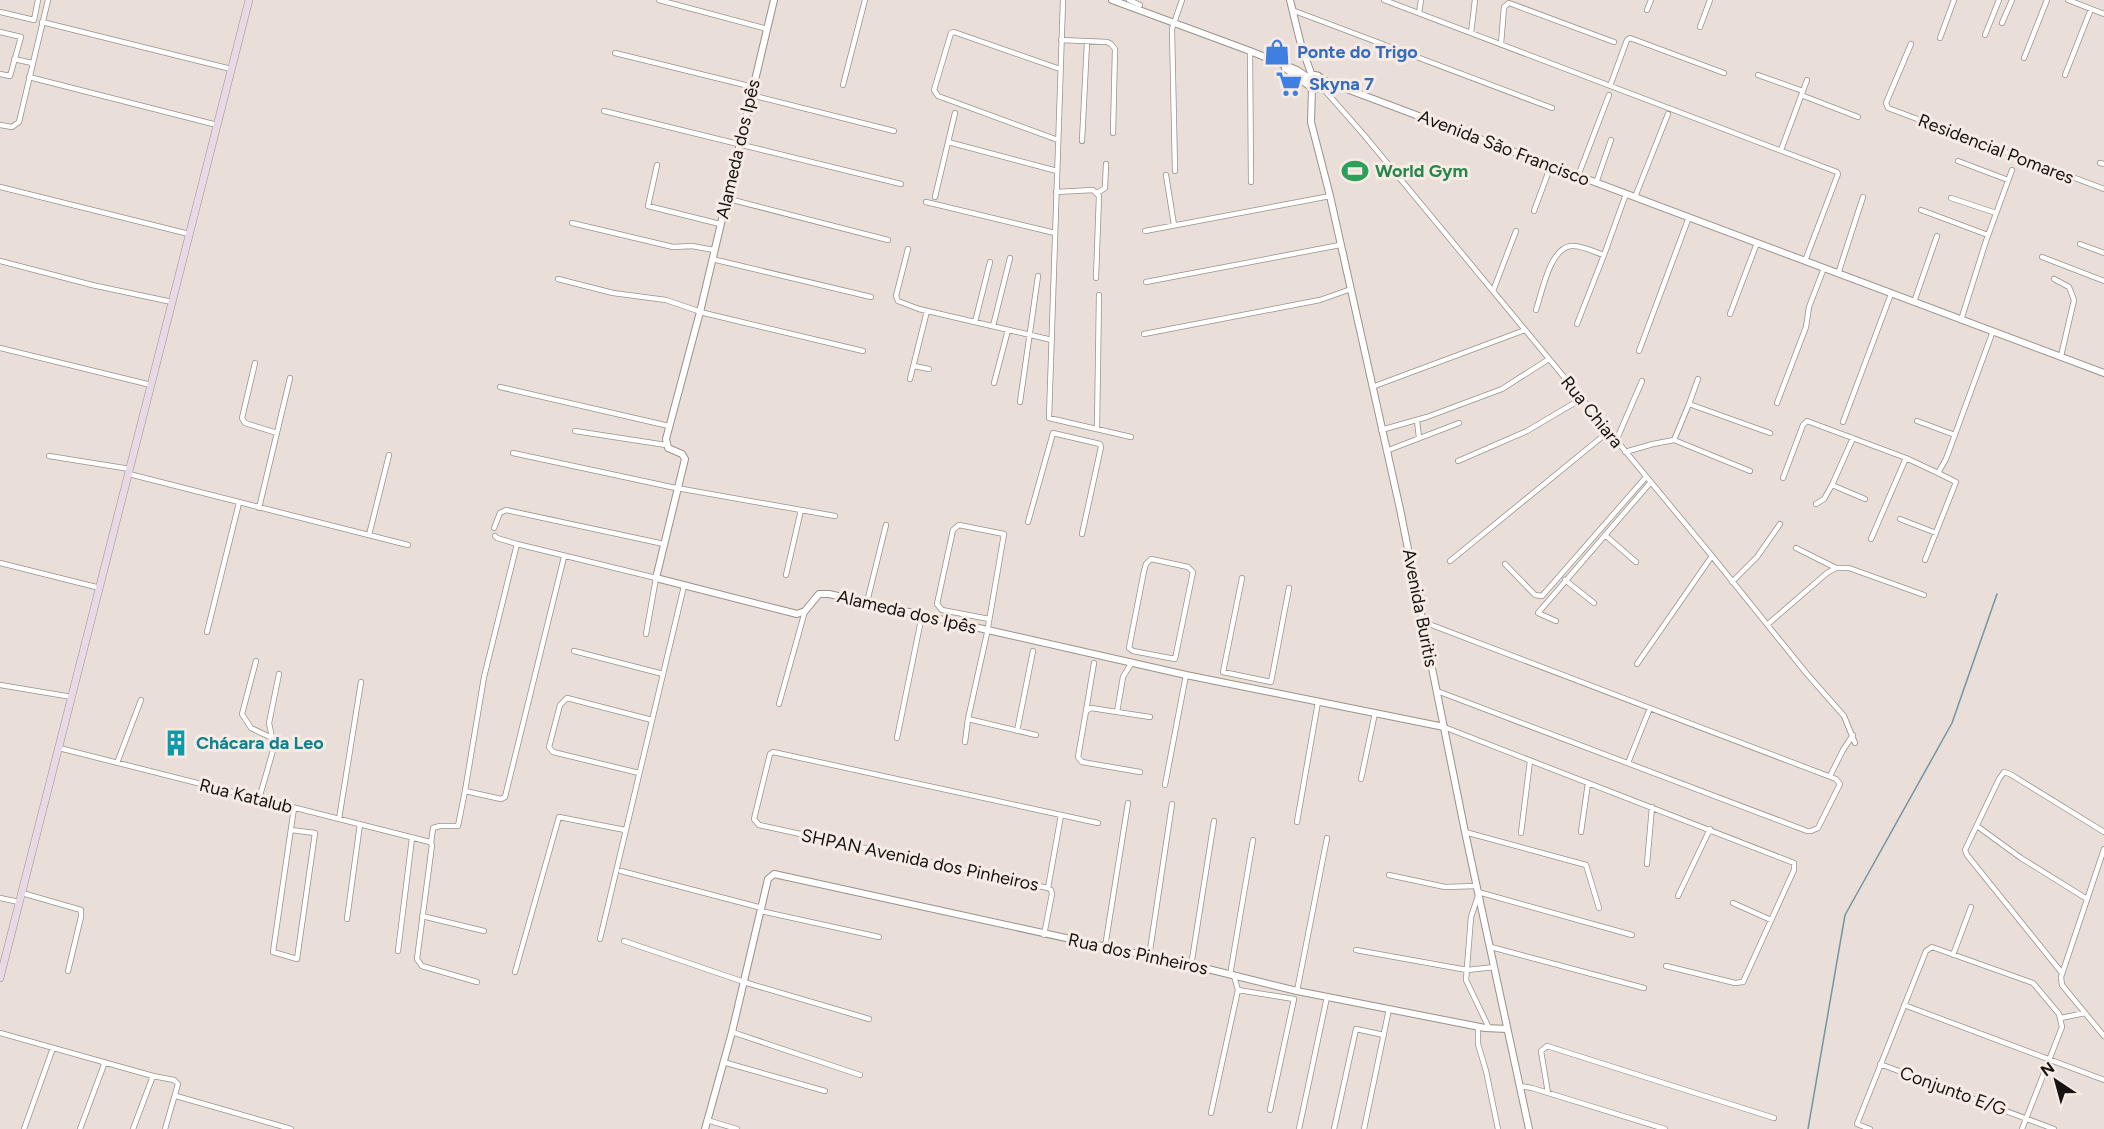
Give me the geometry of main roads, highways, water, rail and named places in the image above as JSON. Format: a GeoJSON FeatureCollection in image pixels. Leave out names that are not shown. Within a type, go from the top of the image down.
{"type":"FeatureCollection","features":[{"type":"Feature","properties":{"kind":"main road"},"geometry":{"type":"LineString","coordinates":[[0,978],[3,956],[22,893],[249,0]]}},
{"type":"Feature","properties":{"kind":"waterway"},"geometry":{"type":"LineString","coordinates":[[1808,1129],[1845,915],[1952,723],[1997,594]]}},
{"type":"Feature","properties":{"kind":"place","name":"Ponte do Trigo"},"geometry":{"type":"Point","coordinates":[1277,52]}},
{"type":"Feature","properties":{"kind":"place","name":"Skyna 7"},"geometry":{"type":"Point","coordinates":[1289,84]}},
{"type":"Feature","properties":{"kind":"place","name":"World Gym"},"geometry":{"type":"Point","coordinates":[1355,171]}},
{"type":"Feature","properties":{"kind":"place","name":"Chácara da Leo"},"geometry":{"type":"Point","coordinates":[176,743]}}]}
